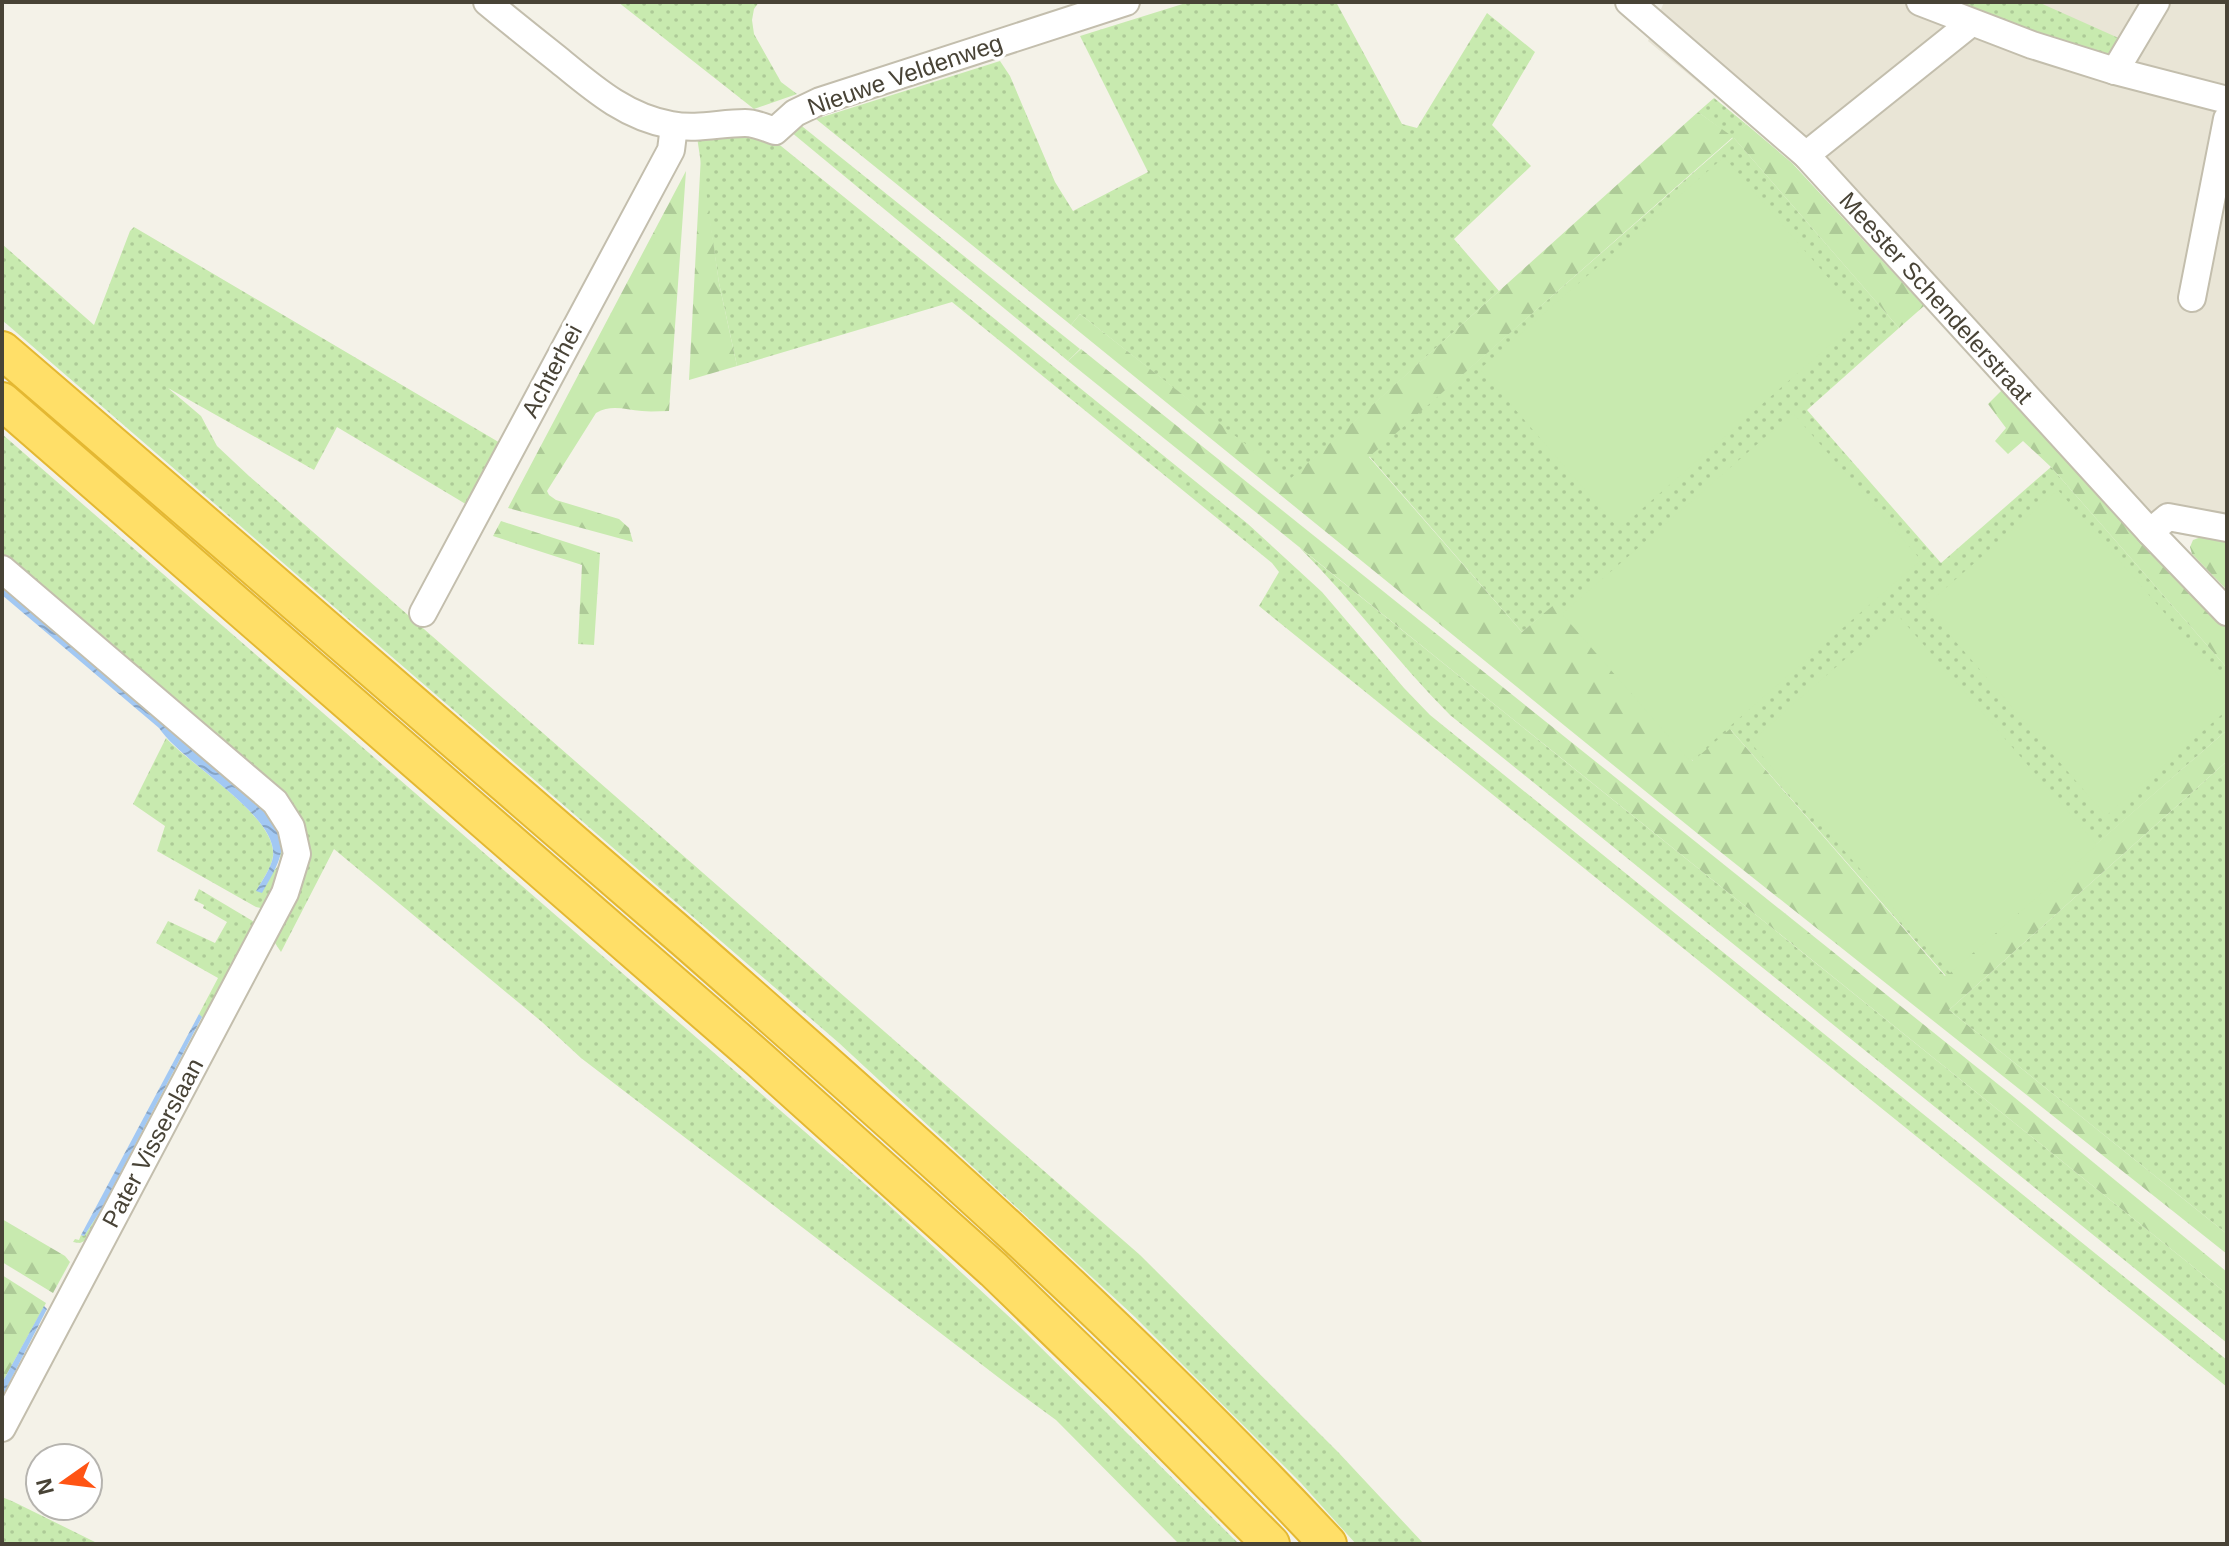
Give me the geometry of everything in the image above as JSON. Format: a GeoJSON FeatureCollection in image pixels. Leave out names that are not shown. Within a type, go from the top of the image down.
{"type":"FeatureCollection","features":[{"type":"Feature","properties":{"kind":"highway"},"geometry":{"type":"LineString","coordinates":[[2,350],[475,756],[893,1122],[1193,1403],[1328,1544]]}},
{"type":"Feature","properties":{"kind":"highway"},"geometry":{"type":"LineString","coordinates":[[2,401],[759,1059],[994,1270],[1271,1544]]}},
{"type":"Feature","properties":{"kind":"street","name":"Nieuwe Veldenweg"},"geometry":{"type":"LineString","coordinates":[[487,2],[618,106],[652,121],[674,126],[707,127],[744,123],[775,131],[795,113],[820,101],[1126,2]]}},
{"type":"Feature","properties":{"kind":"street","name":"Meester Schendelerstraat"},"geometry":{"type":"LineString","coordinates":[[1629,2],[1806,155],[2150,532],[2227,612]]}},
{"type":"Feature","properties":{"kind":"street"},"geometry":{"type":"LineString","coordinates":[[1920,2],[1971,23],[2115,71],[2227,100]]}},
{"type":"Feature","properties":{"kind":"street"},"geometry":{"type":"LineString","coordinates":[[2115,71],[2156,2]]}},
{"type":"Feature","properties":{"kind":"street"},"geometry":{"type":"LineString","coordinates":[[1806,155],[1971,23]]}},
{"type":"Feature","properties":{"kind":"street"},"geometry":{"type":"LineString","coordinates":[[2192,298],[2227,119]]}},
{"type":"Feature","properties":{"kind":"street","name":"Achterhei"},"geometry":{"type":"LineString","coordinates":[[423,613],[671,150],[674,126]]}},
{"type":"Feature","properties":{"kind":"street"},"geometry":{"type":"LineString","coordinates":[[2150,532],[2168,517],[2227,528]]}},
{"type":"Feature","properties":{"kind":"street","name":"Pater Visserslaan"},"geometry":{"type":"LineString","coordinates":[[2,569],[275,802],[291,827],[297,854],[285,893],[2,1428]]}},
{"type":"Feature","properties":{"kind":"shaded area"},"geometry":{"type":"Polygon","coordinates":[[[1664,2],[2227,2],[2227,543],[2133,526],[1795,162],[1648,41],[1664,2]]]}},
{"type":"Feature","properties":{"kind":"green space"},"geometry":{"type":"Polygon","coordinates":[[[618,2],[759,2],[752,20],[754,34],[781,82],[797,94],[754,109],[618,2]]]}},
{"type":"Feature","properties":{"kind":"green space"},"geometry":{"type":"Polygon","coordinates":[[[1189,2],[1336,2],[1402,124],[1417,128],[1487,13],[1535,52],[1492,125],[1531,166],[1454,239],[1499,291],[1290,480],[1080,314],[1071,325],[816,119],[1000,61],[1010,76],[1055,182],[1073,211],[1148,172],[1080,36],[1189,2]]]}},
{"type":"Feature","properties":{"kind":"green space"},"geometry":{"type":"Polygon","coordinates":[[[1942,2],[2038,2],[2123,40],[2106,57],[1942,2]]]}},
{"type":"Feature","properties":{"kind":"green space"},"geometry":{"type":"Polygon","coordinates":[[[1714,98],[1746,124],[1734,138],[1899,328],[1807,410],[1941,563],[2051,467],[2227,668],[2227,730],[1946,976],[1731,730],[1694,762],[1556,604],[1522,632],[1369,456],[1733,138],[1698,112],[1714,98]]]}},
{"type":"Feature","properties":{"kind":"green space"},"geometry":{"type":"Polygon","coordinates":[[[1698,112],[1733,137],[1369,457],[1522,632],[1556,603],[1693,761],[1730,729],[1945,976],[2227,730],[2227,761],[1949,1010],[2227,1234],[2227,1254],[1708,842],[1071,325],[1080,314],[1290,479],[1698,112]]]}},
{"type":"Feature","properties":{"kind":"green space"},"geometry":{"type":"Polygon","coordinates":[[[798,123],[1080,349],[1068,361],[791,132],[798,123]]]}},
{"type":"Feature","properties":{"kind":"green space"},"geometry":{"type":"Polygon","coordinates":[[[1746,124],[1792,163],[1924,306],[1899,328],[1733,137],[1746,124]]]}},
{"type":"Feature","properties":{"kind":"green space"},"geometry":{"type":"Polygon","coordinates":[[[735,133],[766,136],[781,146],[1248,524],[1322,592],[1430,715],[2227,1360],[2227,1387],[1259,606],[1279,572],[1272,563],[952,302],[737,366],[719,283],[697,137],[735,133]]]}},
{"type":"Feature","properties":{"kind":"green space"},"geometry":{"type":"Polygon","coordinates":[[[701,155],[719,283],[737,366],[689,380],[701,155]]]}},
{"type":"Feature","properties":{"kind":"green space"},"geometry":{"type":"Polygon","coordinates":[[[1724,157],[1862,317],[1619,529],[1480,369],[1724,157]]]}},
{"type":"Feature","properties":{"kind":"green space"},"geometry":{"type":"Polygon","coordinates":[[[686,171],[669,411],[613,408],[596,413],[547,491],[556,500],[619,519],[629,528],[633,542],[508,508],[686,171]]]}},
{"type":"Feature","properties":{"kind":"green space"},"geometry":{"type":"Polygon","coordinates":[[[134,227],[507,447],[474,509],[337,427],[314,470],[168,388],[201,416],[217,446],[249,476],[1140,1255],[1338,1452],[1424,1544],[1356,1544],[1301,1483],[1135,1317],[839,1043],[2,320],[2,244],[94,325],[134,227]]]}},
{"type":"Feature","properties":{"kind":"green space"},"geometry":{"type":"Polygon","coordinates":[[[1081,349],[2009,1093],[2227,1272],[2227,1294],[1068,361],[1081,349]]]}},
{"type":"Feature","properties":{"kind":"green space"},"geometry":{"type":"Polygon","coordinates":[[[2002,390],[2227,627],[2227,668],[2051,467],[2023,441],[2008,454],[1995,441],[2006,428],[1988,404],[2002,390]]]}},
{"type":"Feature","properties":{"kind":"green space"},"geometry":{"type":"Polygon","coordinates":[[[1793,413],[1921,560],[1690,761],[1562,614],[1793,413]]]}},
{"type":"Feature","properties":{"kind":"green space"},"geometry":{"type":"Polygon","coordinates":[[[2,434],[881,1198],[1019,1326],[1239,1544],[1179,1544],[1056,1420],[581,1058],[334,849],[281,952],[272,932],[303,856],[2,561],[2,434]]]}},
{"type":"Feature","properties":{"kind":"green space"},"geometry":{"type":"Polygon","coordinates":[[[2058,490],[2227,685],[2227,710],[2106,816],[1925,606],[2058,490]]]}},
{"type":"Feature","properties":{"kind":"green space"},"geometry":{"type":"Polygon","coordinates":[[[501,521],[600,553],[594,645],[578,644],[582,565],[493,536],[501,521]]]}},
{"type":"Feature","properties":{"kind":"green space"},"geometry":{"type":"Polygon","coordinates":[[[2201,537],[2227,541],[2227,590],[2192,554],[2190,547],[2193,540],[2201,537]]]}},
{"type":"Feature","properties":{"kind":"green space"},"geometry":{"type":"Polygon","coordinates":[[[1300,548],[2227,1294],[2227,1343],[1450,715],[1300,548]]]}},
{"type":"Feature","properties":{"kind":"green space"},"geometry":{"type":"Polygon","coordinates":[[[1897,614],[2097,845],[1950,973],[1750,742],[1897,614]]]}},
{"type":"Feature","properties":{"kind":"green space"},"geometry":{"type":"Polygon","coordinates":[[[166,738],[247,809],[271,841],[273,856],[257,890],[279,865],[282,842],[289,854],[270,910],[256,907],[157,851],[165,826],[133,804],[166,738]]]}},
{"type":"Feature","properties":{"kind":"green space"},"geometry":{"type":"Polygon","coordinates":[[[2227,761],[2227,1234],[1949,1010],[2227,761]]]}},
{"type":"Feature","properties":{"kind":"green space"},"geometry":{"type":"Polygon","coordinates":[[[199,889],[256,923],[98,1235],[80,1243],[73,1242],[84,1236],[101,1210],[202,1018],[199,1014],[218,978],[156,943],[168,921],[215,943],[227,922],[194,900],[199,889]]]}},
{"type":"Feature","properties":{"kind":"green space"},"geometry":{"type":"Polygon","coordinates":[[[2,1219],[70,1262],[53,1293],[2,1262],[2,1219]]]}},
{"type":"Feature","properties":{"kind":"green space"},"geometry":{"type":"Polygon","coordinates":[[[2,1275],[46,1303],[2,1383],[2,1275]]]}},
{"type":"Feature","properties":{"kind":"green space"},"geometry":{"type":"Polygon","coordinates":[[[2,1497],[24,1507],[24,1522],[54,1522],[99,1544],[2,1544],[2,1497]]]}},
{"type":"Feature","properties":{"kind":"water"},"geometry":{"type":"Polygon","coordinates":[[[2,584],[273,816],[280,829],[282,848],[262,893],[256,891],[273,857],[271,841],[261,824],[159,728],[2,595],[2,584]]]}},
{"type":"Feature","properties":{"kind":"water"},"geometry":{"type":"Polygon","coordinates":[[[199,1014],[202,1017],[101,1210],[84,1236],[81,1235],[199,1014]]]}},
{"type":"Feature","properties":{"kind":"water"},"geometry":{"type":"Polygon","coordinates":[[[44,1306],[47,1309],[2,1397],[2,1383],[44,1306]]]}}]}
